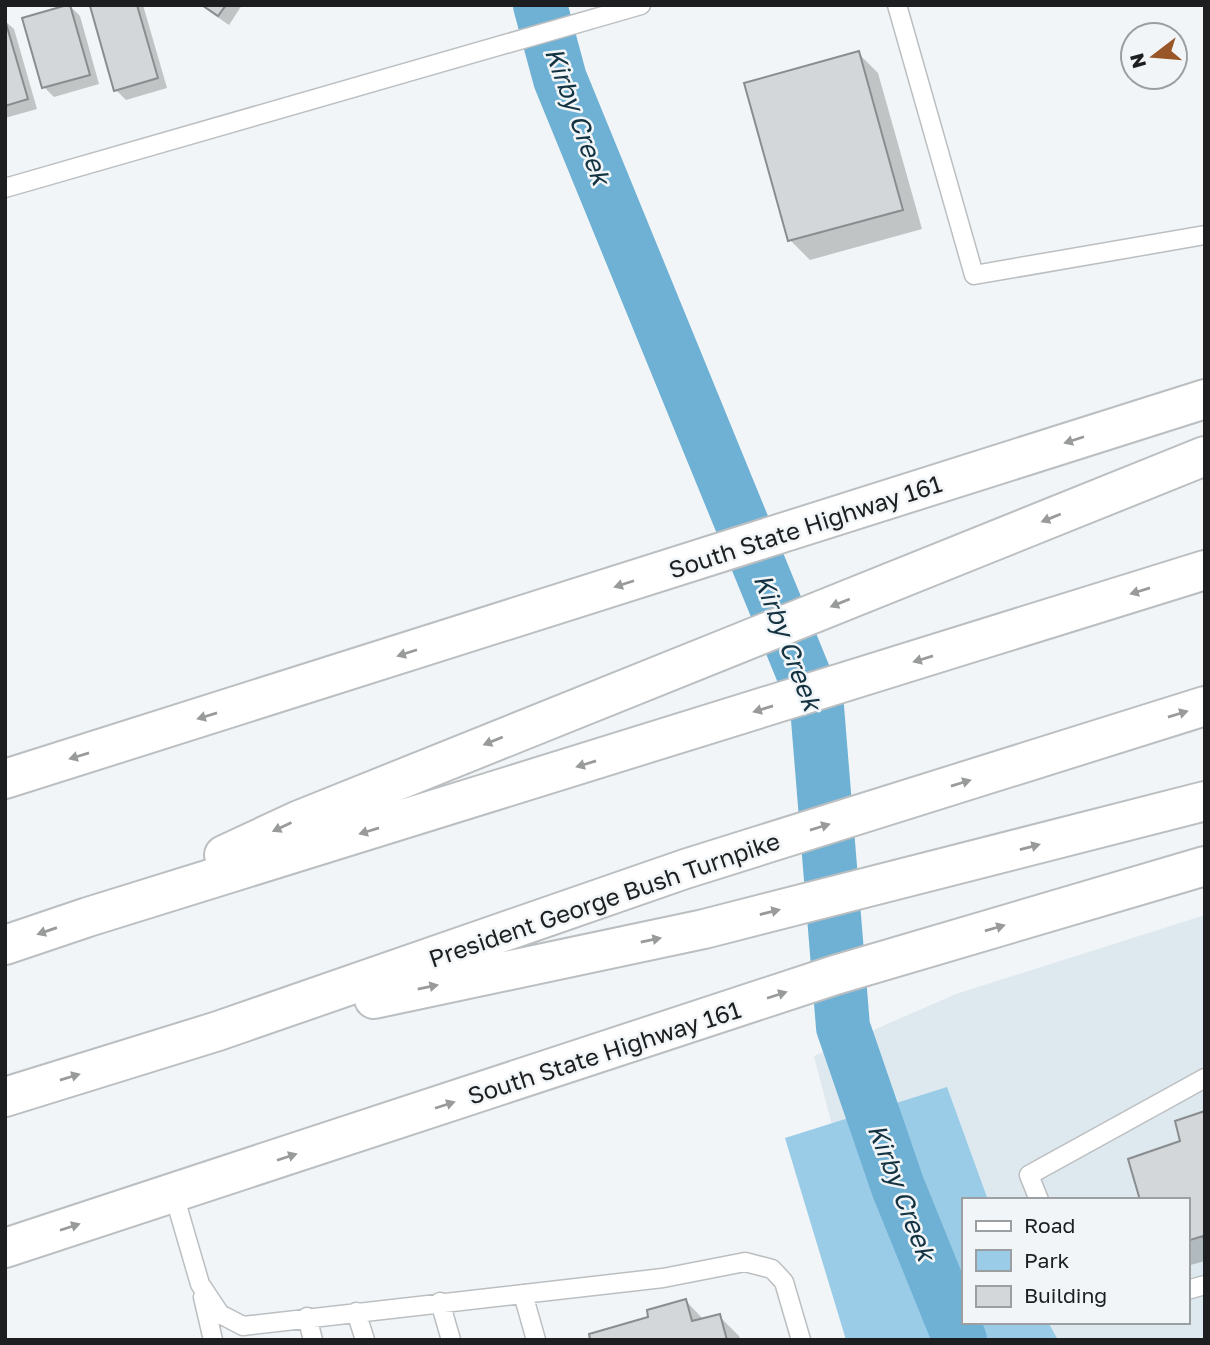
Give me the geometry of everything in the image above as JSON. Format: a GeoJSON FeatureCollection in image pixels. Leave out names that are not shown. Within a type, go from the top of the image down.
{"type":"FeatureCollection","features":[{"type":"Feature","properties":{"kind":"main road","name":"South State Highway 161"},"geometry":{"type":"LineString","coordinates":[[5,779],[1205,399]]}},
{"type":"Feature","properties":{"kind":"main road"},"geometry":{"type":"LineString","coordinates":[[88,917],[297,821],[1205,456]]}},
{"type":"Feature","properties":{"kind":"main road"},"geometry":{"type":"LineString","coordinates":[[5,945],[1205,570]]}},
{"type":"Feature","properties":{"kind":"main road","name":"President George Bush Turnpike"},"geometry":{"type":"LineString","coordinates":[[5,1097],[218,1031],[685,869],[1205,706]]}},
{"type":"Feature","properties":{"kind":"main road"},"geometry":{"type":"LineString","coordinates":[[218,1031],[704,929],[1205,801]]}},
{"type":"Feature","properties":{"kind":"main road","name":"South State Highway 161"},"geometry":{"type":"LineString","coordinates":[[5,1248],[174,1195],[835,975],[1205,866]]}},
{"type":"Feature","properties":{"kind":"lane"},"geometry":{"type":"LineString","coordinates":[[5,188],[641,5]]}},
{"type":"Feature","properties":{"kind":"lane"},"geometry":{"type":"LineString","coordinates":[[897,5],[974,275],[1205,235]]}},
{"type":"Feature","properties":{"kind":"lane"},"geometry":{"type":"LineString","coordinates":[[1039,1198],[1029,1175],[1205,1078]]}},
{"type":"Feature","properties":{"kind":"lane"},"geometry":{"type":"LineString","coordinates":[[174,1195],[213,1340]]}},
{"type":"Feature","properties":{"kind":"lane"},"geometry":{"type":"LineString","coordinates":[[200,1284],[220,1314],[243,1326],[663,1278],[745,1262],[772,1269],[784,1282],[802,1340]]}},
{"type":"Feature","properties":{"kind":"lane"},"geometry":{"type":"LineString","coordinates":[[523,1294],[536,1340]]}},
{"type":"Feature","properties":{"kind":"lane"},"geometry":{"type":"LineString","coordinates":[[440,1302],[451,1340]]}},
{"type":"Feature","properties":{"kind":"lane"},"geometry":{"type":"LineString","coordinates":[[356,1312],[365,1340]]}},
{"type":"Feature","properties":{"kind":"lane"},"geometry":{"type":"LineString","coordinates":[[307,1318],[313,1340]]}},
{"type":"Feature","properties":{"kind":"shaded area"},"geometry":{"type":"Polygon","coordinates":[[[1205,915],[1205,1340],[888,1340],[814,1056],[956,994],[1205,915]]]}},
{"type":"Feature","properties":{"kind":"green space"},"geometry":{"type":"Polygon","coordinates":[[[947,1087],[987,1198],[962,1198],[962,1324],[1049,1324],[1058,1340],[846,1340],[785,1138],[947,1087]]]}},
{"type":"Feature","properties":{"kind":"building"},"geometry":{"type":"Polygon","coordinates":[[[70,5],[90,75],[42,88],[22,18],[70,5]]]}},
{"type":"Feature","properties":{"kind":"building"},"geometry":{"type":"Polygon","coordinates":[[[137,5],[158,78],[114,91],[90,6],[137,5]]]}},
{"type":"Feature","properties":{"kind":"building"},"geometry":{"type":"Polygon","coordinates":[[[202,5],[226,5],[218,16],[202,5]]]}},
{"type":"Feature","properties":{"kind":"building"},"geometry":{"type":"Polygon","coordinates":[[[5,20],[28,99],[5,106],[5,20]]]}},
{"type":"Feature","properties":{"kind":"building"},"geometry":{"type":"Polygon","coordinates":[[[859,51],[903,210],[788,241],[744,83],[859,51]]]}},
{"type":"Feature","properties":{"kind":"building"},"geometry":{"type":"Polygon","coordinates":[[[1205,1111],[1205,1242],[1203,1236],[1189,1240],[1189,1198],[1139,1198],[1128,1159],[1180,1141],[1175,1121],[1205,1111]]]}},
{"type":"Feature","properties":{"kind":"building"},"geometry":{"type":"Polygon","coordinates":[[[686,1299],[692,1321],[720,1314],[727,1340],[590,1340],[589,1334],[648,1317],[647,1310],[686,1299]]]}},
{"type":"Feature","properties":{"kind":"waterway","name":"Kirby Creek"},"geometry":{"type":"LineString","coordinates":[[540,5],[560,79],[817,707],[843,1027],[898,1187],[960,1340]]}}]}
